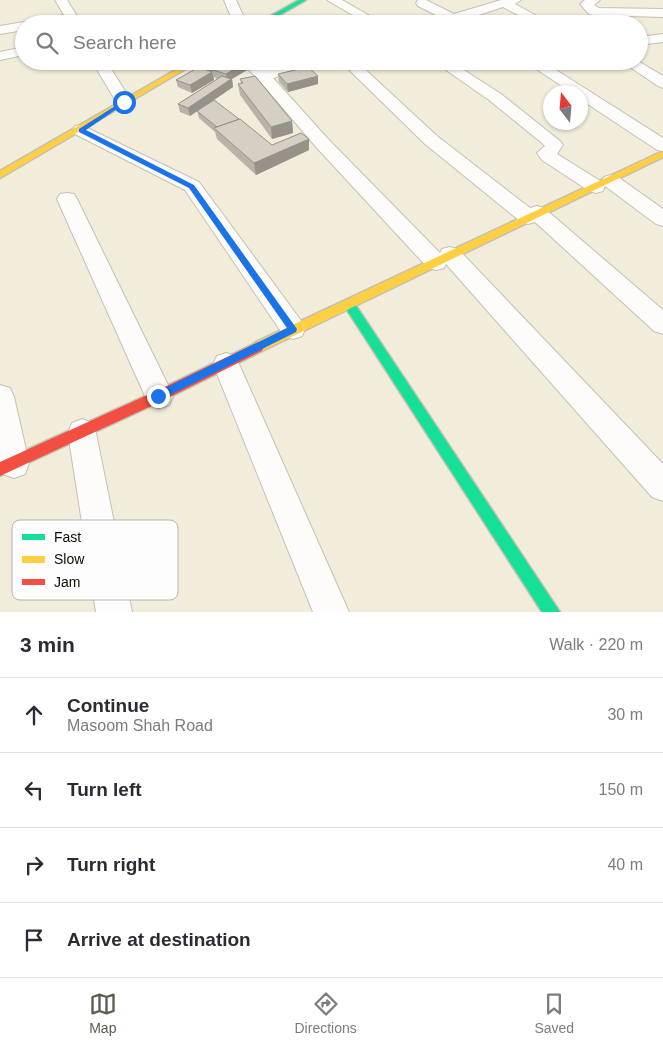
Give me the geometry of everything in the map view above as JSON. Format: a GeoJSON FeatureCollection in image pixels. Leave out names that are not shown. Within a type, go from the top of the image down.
{"type":"FeatureCollection","features":[{"type":"Feature","properties":{"kind":"street"},"geometry":{"type":"LineString","coordinates":[[61,0],[70,15]]}},
{"type":"Feature","properties":{"kind":"street"},"geometry":{"type":"LineString","coordinates":[[230,0],[237,15]]}},
{"type":"Feature","properties":{"kind":"street"},"geometry":{"type":"LineString","coordinates":[[276,15],[303,0]]}},
{"type":"Feature","properties":{"kind":"street"},"geometry":{"type":"LineString","coordinates":[[333,0],[361,15]]}},
{"type":"Feature","properties":{"kind":"street"},"geometry":{"type":"LineString","coordinates":[[594,0],[586,4],[593,11],[633,14],[663,13]]}},
{"type":"Feature","properties":{"kind":"street"},"geometry":{"type":"LineString","coordinates":[[474,15],[510,2],[531,15]]}},
{"type":"Feature","properties":{"kind":"street"},"geometry":{"type":"LineString","coordinates":[[422,3],[446,15]]}},
{"type":"Feature","properties":{"kind":"street"},"geometry":{"type":"LineString","coordinates":[[648,22],[663,30]]}},
{"type":"Feature","properties":{"kind":"street"},"geometry":{"type":"LineString","coordinates":[[0,30],[15,28]]}},
{"type":"Feature","properties":{"kind":"street"},"geometry":{"type":"LineString","coordinates":[[648,40],[663,38]]}},
{"type":"Feature","properties":{"kind":"street"},"geometry":{"type":"LineString","coordinates":[[0,56],[15,53]]}},
{"type":"Feature","properties":{"kind":"street"},"geometry":{"type":"LineString","coordinates":[[104,70],[124,102]]}},
{"type":"Feature","properties":{"kind":"street"},"geometry":{"type":"LineString","coordinates":[[0,175],[81,130],[124,102],[180,70]]}},
{"type":"Feature","properties":{"kind":"street"},"geometry":{"type":"LineString","coordinates":[[257,70],[323,144],[443,258],[663,486]]}},
{"type":"Feature","properties":{"kind":"street"},"geometry":{"type":"LineString","coordinates":[[263,76],[283,70]]}},
{"type":"Feature","properties":{"kind":"street"},"geometry":{"type":"LineString","coordinates":[[357,70],[431,140],[533,215],[663,324]]}},
{"type":"Feature","properties":{"kind":"street"},"geometry":{"type":"LineString","coordinates":[[454,70],[495,97],[554,145],[546,153],[548,156],[604,184],[663,219]]}},
{"type":"Feature","properties":{"kind":"street"},"geometry":{"type":"LineString","coordinates":[[546,70],[663,146]]}},
{"type":"Feature","properties":{"kind":"street"},"geometry":{"type":"LineString","coordinates":[[642,70],[663,84]]}},
{"type":"Feature","properties":{"kind":"street"},"geometry":{"type":"LineString","coordinates":[[81,130],[192,186],[293,329]]}},
{"type":"Feature","properties":{"kind":"street"},"geometry":{"type":"LineString","coordinates":[[0,397],[7,467],[82,433],[226,364],[293,329],[533,215],[604,184],[663,154]]}},
{"type":"Feature","properties":{"kind":"street"},"geometry":{"type":"LineString","coordinates":[[67,199],[158,396]]}},
{"type":"Feature","properties":{"kind":"street"},"geometry":{"type":"LineString","coordinates":[[349,304],[552,612]]}},
{"type":"Feature","properties":{"kind":"street"},"geometry":{"type":"LineString","coordinates":[[226,364],[331,612]]}},
{"type":"Feature","properties":{"kind":"street"},"geometry":{"type":"LineString","coordinates":[[82,433],[98,520]]}},
{"type":"Feature","properties":{"kind":"building"},"geometry":{"type":"Polygon","coordinates":[[[194,70],[212,72],[190,85],[176,80],[194,70]]]}},
{"type":"Feature","properties":{"kind":"building"},"geometry":{"type":"Polygon","coordinates":[[[213,70],[233,70],[226,74],[213,70]]]}},
{"type":"Feature","properties":{"kind":"building"},"geometry":{"type":"Polygon","coordinates":[[[295,70],[311,70],[318,76],[287,84],[278,74],[295,70]]]}},
{"type":"Feature","properties":{"kind":"building"},"geometry":{"type":"Polygon","coordinates":[[[222,76],[231,79],[188,108],[178,104],[222,76]]]}},
{"type":"Feature","properties":{"kind":"building"},"geometry":{"type":"Polygon","coordinates":[[[255,76],[292,121],[271,127],[238,84],[243,83],[240,79],[255,76]]]}},
{"type":"Feature","properties":{"kind":"building"},"geometry":{"type":"Polygon","coordinates":[[[214,100],[239,119],[217,127],[197,111],[214,100]]]}},
{"type":"Feature","properties":{"kind":"building"},"geometry":{"type":"Polygon","coordinates":[[[240,119],[272,145],[301,133],[309,139],[254,163],[214,128],[240,119]]]}},
{"type":"Feature","properties":{"kind":"traffic: fast"},"geometry":{"type":"LineString","coordinates":[[276,15],[303,0]]}},
{"type":"Feature","properties":{"kind":"traffic: fast"},"geometry":{"type":"LineString","coordinates":[[349,304],[552,612]]}},
{"type":"Feature","properties":{"kind":"traffic: slow"},"geometry":{"type":"LineString","coordinates":[[0,175],[181,70]]}},
{"type":"Feature","properties":{"kind":"traffic: slow"},"geometry":{"type":"LineString","coordinates":[[258,347],[663,154]]}},
{"type":"Feature","properties":{"kind":"traffic: jam"},"geometry":{"type":"LineString","coordinates":[[0,469],[159,396],[258,347]]}},
{"type":"Feature","properties":{"kind":"route"},"geometry":{"type":"LineString","coordinates":[[124,102],[81,130],[148,162],[192,186],[293,329],[226,364],[158,396]]}}]}
